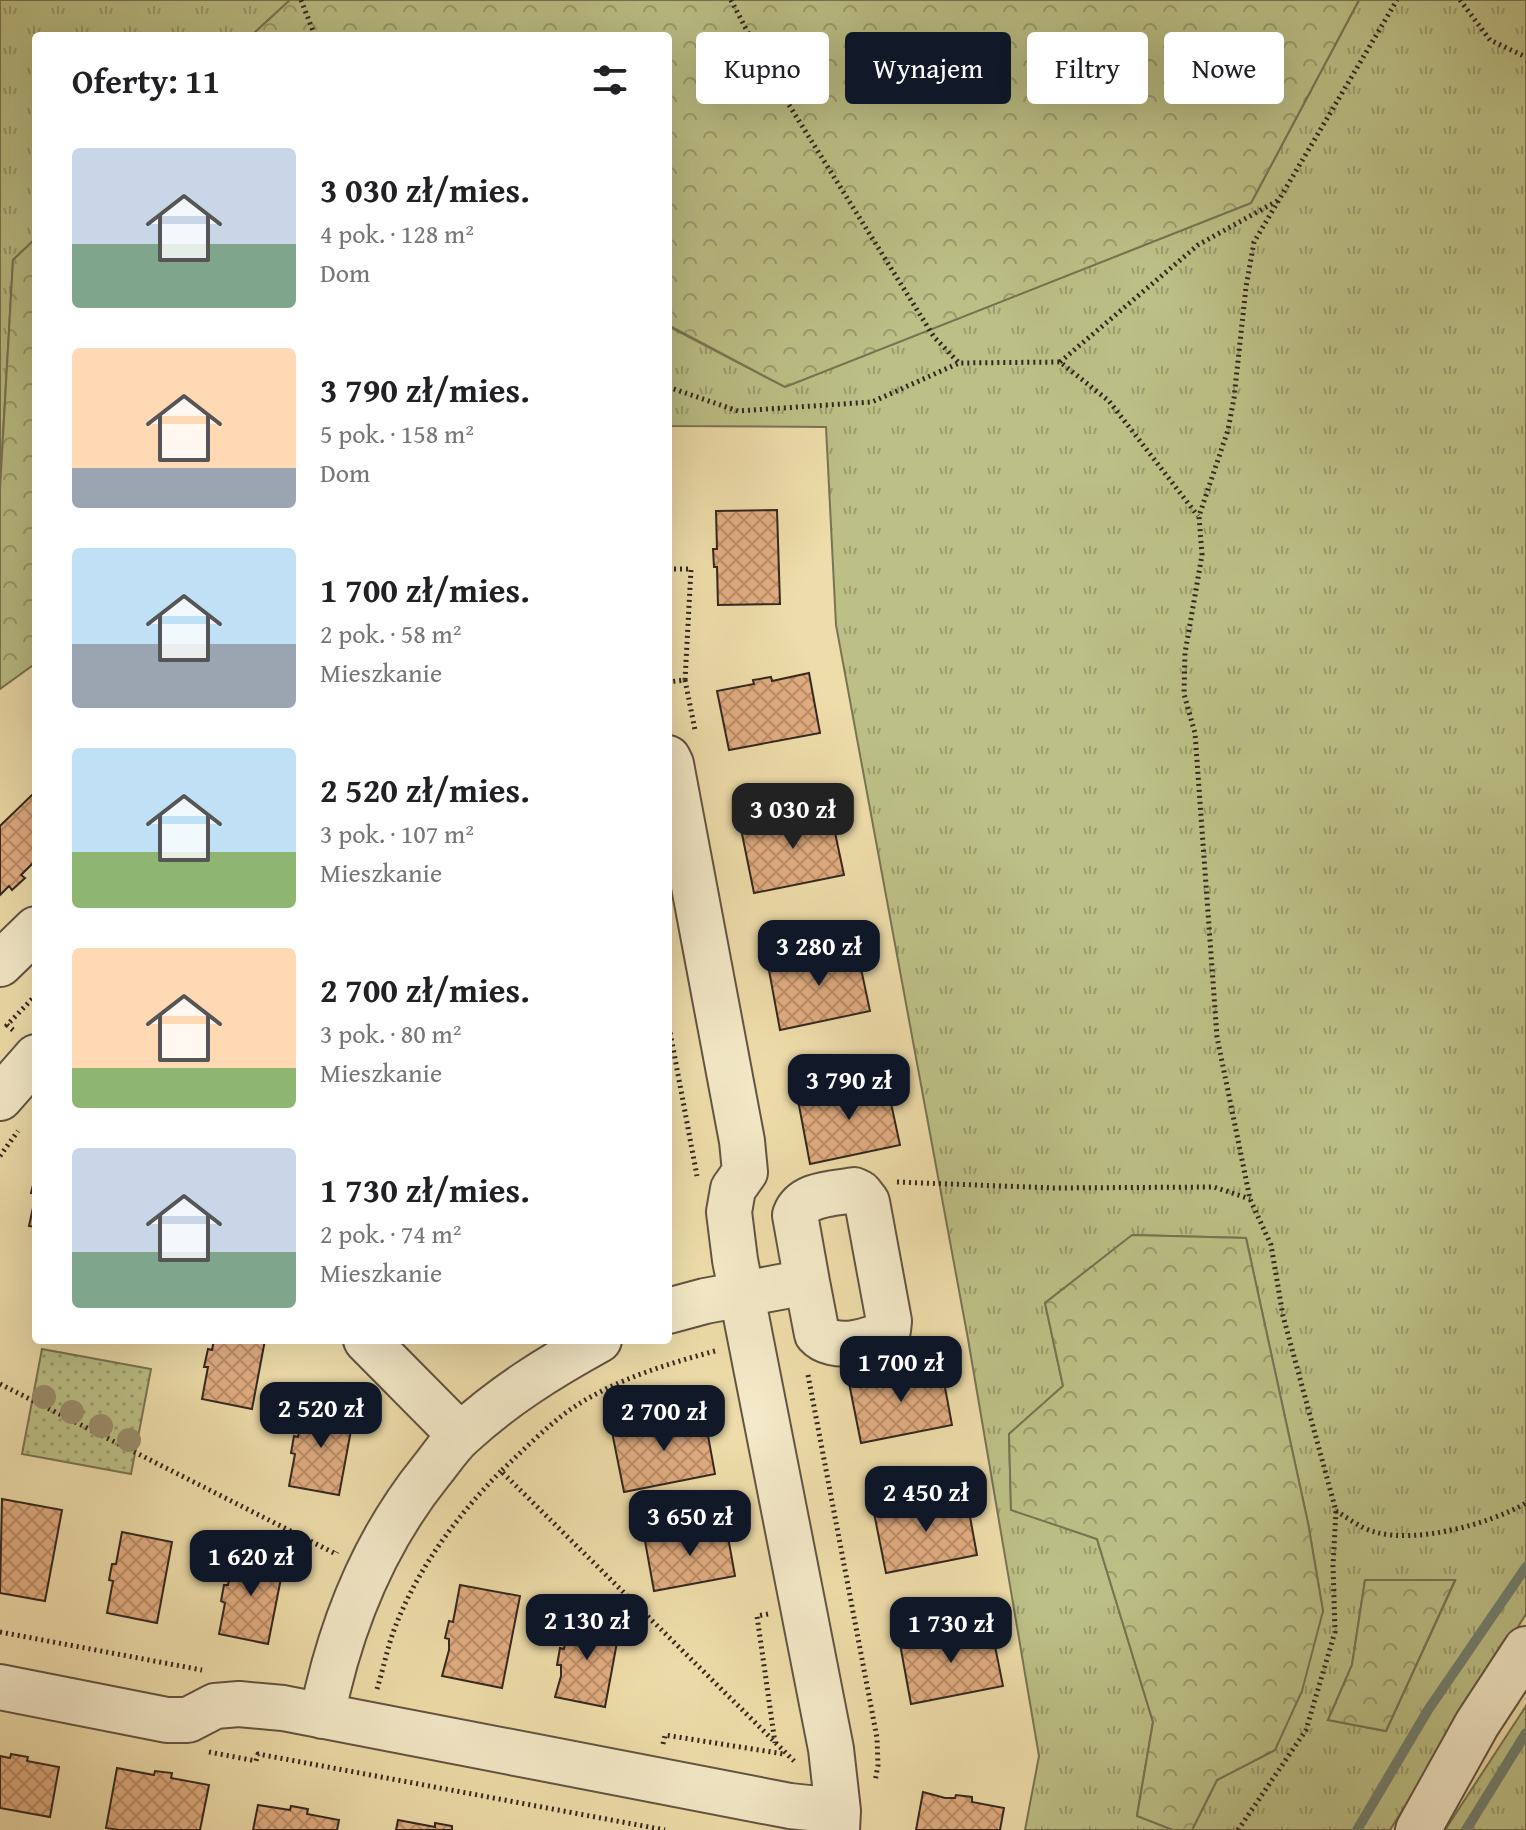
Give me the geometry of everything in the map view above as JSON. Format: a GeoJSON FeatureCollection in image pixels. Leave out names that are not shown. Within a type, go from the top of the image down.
{"type":"FeatureCollection","features":[{"type":"Feature","properties":{"kind":"street"},"geometry":{"type":"LineString","coordinates":[[0,1687],[167,1720],[188,1720],[215,1706],[239,1704],[283,1708],[790,1806],[850,1811],[831,1749],[741,1295],[729,1212],[733,1189],[745,1172],[742,1141],[672,771]]}},
{"type":"Feature","properties":{"kind":"street"},"geometry":{"type":"LineString","coordinates":[[0,964],[32,933]]}},
{"type":"Feature","properties":{"kind":"street"},"geometry":{"type":"LineString","coordinates":[[0,1098],[32,1062]]}},
{"type":"Feature","properties":{"kind":"street"},"geometry":{"type":"LineString","coordinates":[[854,1190],[860,1193],[867,1202],[889,1321],[888,1330],[879,1337],[832,1345],[822,1340],[817,1334],[807,1282],[795,1215],[799,1204],[854,1190]]}},
{"type":"Feature","properties":{"kind":"street"},"geometry":{"type":"LineString","coordinates":[[672,1310],[807,1282]]}},
{"type":"Feature","properties":{"kind":"street"},"geometry":{"type":"LineString","coordinates":[[370,1344],[460,1435]]}},
{"type":"Feature","properties":{"kind":"street"},"geometry":{"type":"LineString","coordinates":[[322,1716],[342,1632],[365,1576],[391,1527],[418,1487],[460,1435],[526,1383],[592,1344]]}},
{"type":"Feature","properties":{"kind":"street"},"geometry":{"type":"LineString","coordinates":[[1418,1830],[1477,1724],[1526,1649]]}},
{"type":"Feature","properties":{"kind":"path"},"geometry":{"type":"LineString","coordinates":[[301,0],[313,32]]}},
{"type":"Feature","properties":{"kind":"path"},"geometry":{"type":"LineString","coordinates":[[731,0],[769,73],[842,194],[934,337],[959,363]]}},
{"type":"Feature","properties":{"kind":"path"},"geometry":{"type":"LineString","coordinates":[[1238,1830],[1306,1730],[1335,1632],[1333,1566],[1336,1511],[1283,1316],[1271,1245],[1250,1199],[1217,1037],[1195,733],[1184,694],[1185,653],[1202,555],[1199,516],[1230,419],[1254,242],[1397,0]]}},
{"type":"Feature","properties":{"kind":"path"},"geometry":{"type":"LineString","coordinates":[[1460,0],[1490,40],[1526,57]]}},
{"type":"Feature","properties":{"kind":"path"},"geometry":{"type":"LineString","coordinates":[[1060,362],[1198,245],[1279,200]]}},
{"type":"Feature","properties":{"kind":"path"},"geometry":{"type":"LineString","coordinates":[[672,388],[738,411],[872,402],[959,363],[1060,362],[1109,401],[1199,516]]}},
{"type":"Feature","properties":{"kind":"path"},"geometry":{"type":"LineString","coordinates":[[672,569],[691,569],[685,680],[672,682]]}},
{"type":"Feature","properties":{"kind":"path"},"geometry":{"type":"LineString","coordinates":[[0,1033],[7,1025]]}},
{"type":"Feature","properties":{"kind":"path"},"geometry":{"type":"LineString","coordinates":[[672,1043],[699,1190]]}},
{"type":"Feature","properties":{"kind":"path"},"geometry":{"type":"LineString","coordinates":[[860,1193],[893,1182],[921,1181],[1054,1188],[1214,1187],[1250,1199]]}},
{"type":"Feature","properties":{"kind":"path"},"geometry":{"type":"LineString","coordinates":[[374,1698],[394,1630],[417,1581],[459,1514],[501,1471],[546,1429],[586,1399],[658,1367],[724,1348]]}},
{"type":"Feature","properties":{"kind":"path"},"geometry":{"type":"LineString","coordinates":[[807,1368],[877,1738],[878,1765],[850,1811]]}},
{"type":"Feature","properties":{"kind":"path"},"geometry":{"type":"LineString","coordinates":[[0,1384],[336,1554],[343,1543]]}},
{"type":"Feature","properties":{"kind":"path"},"geometry":{"type":"LineString","coordinates":[[501,1471],[775,1743],[757,1616],[772,1613]]}},
{"type":"Feature","properties":{"kind":"path"},"geometry":{"type":"LineString","coordinates":[[1336,1511],[1374,1532],[1431,1535],[1512,1511],[1526,1503]]}},
{"type":"Feature","properties":{"kind":"path"},"geometry":{"type":"LineString","coordinates":[[0,1632],[210,1671]]}},
{"type":"Feature","properties":{"kind":"path"},"geometry":{"type":"LineString","coordinates":[[662,1749],[665,1735],[787,1754]]}},
{"type":"Feature","properties":{"kind":"path"},"geometry":{"type":"LineString","coordinates":[[196,1749],[256,1761],[258,1754],[665,1830]]}},
{"type":"Feature","properties":{"kind":"green space"},"geometry":{"type":"Polygon","coordinates":[[[0,0],[290,0],[255,32],[32,32],[32,242],[13,260],[0,489],[0,0]]]}},
{"type":"Feature","properties":{"kind":"green space"},"geometry":{"type":"Polygon","coordinates":[[[290,0],[1359,0],[1251,203],[785,387],[672,327],[672,32],[255,32],[290,0]]]}},
{"type":"Feature","properties":{"kind":"green space"},"geometry":{"type":"Polygon","coordinates":[[[1359,0],[1526,0],[1526,1614],[1390,1830],[1192,1830],[1217,1780],[1275,1750],[1323,1611],[1308,1523],[1246,1238],[1133,1235],[1045,1303],[1063,1386],[1009,1434],[1011,1509],[1097,1539],[1153,1722],[1137,1815],[1173,1830],[1025,1830],[1039,1756],[968,1339],[836,625],[826,427],[672,426],[672,328],[785,387],[1251,203],[1359,0]],[[1365,1580],[1352,1665],[1328,1720],[1386,1731],[1455,1581],[1365,1580]]]}},
{"type":"Feature","properties":{"kind":"green space"},"geometry":{"type":"Polygon","coordinates":[[[32,242],[32,666],[0,689],[0,489],[13,260],[32,242]]]}},
{"type":"Feature","properties":{"kind":"green space"},"geometry":{"type":"Polygon","coordinates":[[[1132,1235],[1246,1238],[1308,1523],[1323,1611],[1302,1691],[1275,1750],[1217,1780],[1192,1830],[1173,1830],[1137,1816],[1153,1722],[1097,1539],[1011,1510],[1009,1434],[1063,1386],[1045,1303],[1132,1235]]]}},
{"type":"Feature","properties":{"kind":"green space"},"geometry":{"type":"Polygon","coordinates":[[[42,1349],[151,1369],[131,1474],[22,1454],[42,1349]]]}},
{"type":"Feature","properties":{"kind":"green space"},"geometry":{"type":"Polygon","coordinates":[[[1365,1580],[1455,1580],[1386,1731],[1328,1720],[1352,1665],[1365,1580]]]}},
{"type":"Feature","properties":{"kind":"green space"},"geometry":{"type":"Polygon","coordinates":[[[1526,1706],[1526,1830],[1445,1830],[1526,1706]]]}},
{"type":"Feature","properties":{"kind":"building"},"geometry":{"type":"Polygon","coordinates":[[[777,510],[780,604],[718,605],[713,549],[717,549],[716,511],[777,510]]]}},
{"type":"Feature","properties":{"kind":"building"},"geometry":{"type":"Polygon","coordinates":[[[809,673],[820,733],[729,750],[717,691],[754,684],[753,680],[771,677],[772,681],[809,673]]]}},
{"type":"Feature","properties":{"kind":"building"},"geometry":{"type":"Polygon","coordinates":[[[32,795],[32,864],[21,875],[25,878],[12,890],[9,886],[0,895],[0,826],[32,795]]]}},
{"type":"Feature","properties":{"kind":"building"},"geometry":{"type":"Polygon","coordinates":[[[830,809],[844,875],[754,893],[741,829],[830,809]]]}},
{"type":"Feature","properties":{"kind":"building"},"geometry":{"type":"Polygon","coordinates":[[[856,945],[870,1011],[780,1030],[768,965],[856,945]]]}},
{"type":"Feature","properties":{"kind":"building"},"geometry":{"type":"Polygon","coordinates":[[[886,1080],[900,1145],[810,1164],[798,1100],[886,1080]]]}},
{"type":"Feature","properties":{"kind":"building"},"geometry":{"type":"Polygon","coordinates":[[[213,1344],[264,1344],[252,1409],[202,1399],[208,1367],[204,1367],[208,1349],[212,1350],[213,1344]]]}},
{"type":"Feature","properties":{"kind":"building"},"geometry":{"type":"Polygon","coordinates":[[[941,1366],[952,1425],[861,1443],[849,1383],[886,1376],[885,1372],[902,1369],[903,1373],[941,1366]]]}},
{"type":"Feature","properties":{"kind":"building"},"geometry":{"type":"Polygon","coordinates":[[[304,1405],[354,1414],[339,1495],[289,1486],[295,1454],[291,1453],[294,1436],[298,1437],[304,1405]]]}},
{"type":"Feature","properties":{"kind":"building"},"geometry":{"type":"Polygon","coordinates":[[[704,1414],[715,1474],[624,1492],[612,1432],[649,1425],[649,1421],[666,1418],[666,1421],[676,1421],[704,1414]]]}},
{"type":"Feature","properties":{"kind":"building"},"geometry":{"type":"Polygon","coordinates":[[[966,1495],[977,1555],[886,1573],[874,1513],[902,1509],[911,1506],[911,1502],[928,1498],[928,1502],[966,1495]]]}},
{"type":"Feature","properties":{"kind":"building"},"geometry":{"type":"Polygon","coordinates":[[[2,1499],[62,1510],[45,1601],[0,1593],[2,1499]]]}},
{"type":"Feature","properties":{"kind":"building"},"geometry":{"type":"Polygon","coordinates":[[[726,1526],[735,1576],[654,1591],[645,1541],[677,1535],[676,1531],[693,1528],[694,1532],[726,1526]]]}},
{"type":"Feature","properties":{"kind":"building"},"geometry":{"type":"Polygon","coordinates":[[[122,1532],[172,1542],[157,1623],[107,1613],[113,1581],[109,1580],[112,1564],[116,1564],[122,1532]]]}},
{"type":"Feature","properties":{"kind":"building"},"geometry":{"type":"Polygon","coordinates":[[[234,1553],[284,1563],[268,1644],[219,1634],[225,1603],[221,1601],[224,1585],[228,1585],[234,1553]]]}},
{"type":"Feature","properties":{"kind":"building"},"geometry":{"type":"Polygon","coordinates":[[[460,1585],[520,1596],[502,1688],[442,1676],[449,1650],[449,1639],[445,1638],[449,1621],[453,1622],[460,1585]]]}},
{"type":"Feature","properties":{"kind":"building"},"geometry":{"type":"Polygon","coordinates":[[[570,1617],[620,1626],[605,1707],[555,1697],[561,1676],[561,1665],[557,1665],[560,1648],[564,1649],[570,1617]]]}},
{"type":"Feature","properties":{"kind":"building"},"geometry":{"type":"Polygon","coordinates":[[[991,1626],[1003,1686],[911,1704],[900,1644],[937,1637],[936,1633],[953,1630],[954,1634],[991,1626]]]}},
{"type":"Feature","properties":{"kind":"building"},"geometry":{"type":"Polygon","coordinates":[[[11,1754],[28,1757],[27,1761],[59,1767],[50,1817],[0,1808],[0,1756],[10,1758],[11,1754]]]}},
{"type":"Feature","properties":{"kind":"building"},"geometry":{"type":"Polygon","coordinates":[[[117,1768],[154,1775],[155,1771],[172,1773],[171,1778],[209,1785],[200,1830],[106,1828],[117,1768]]]}},
{"type":"Feature","properties":{"kind":"building"},"geometry":{"type":"Polygon","coordinates":[[[923,1792],[945,1798],[955,1798],[956,1795],[972,1797],[972,1802],[1004,1808],[1000,1830],[916,1830],[923,1792]]]}},
{"type":"Feature","properties":{"kind":"building"},"geometry":{"type":"Polygon","coordinates":[[[258,1805],[290,1810],[291,1806],[308,1809],[307,1814],[339,1820],[337,1830],[253,1830],[258,1805]]]}},
{"type":"Feature","properties":{"kind":"building"},"geometry":{"type":"Polygon","coordinates":[[[398,1820],[435,1827],[435,1823],[452,1826],[452,1830],[396,1830],[398,1820]]]}},
{"type":"Feature","properties":{"kind":"waterway"},"geometry":{"type":"LineString","coordinates":[[1357,1830],[1428,1710],[1526,1567]]}},
{"type":"Feature","properties":{"kind":"waterway"},"geometry":{"type":"LineString","coordinates":[[1466,1830],[1526,1733]]}}]}
